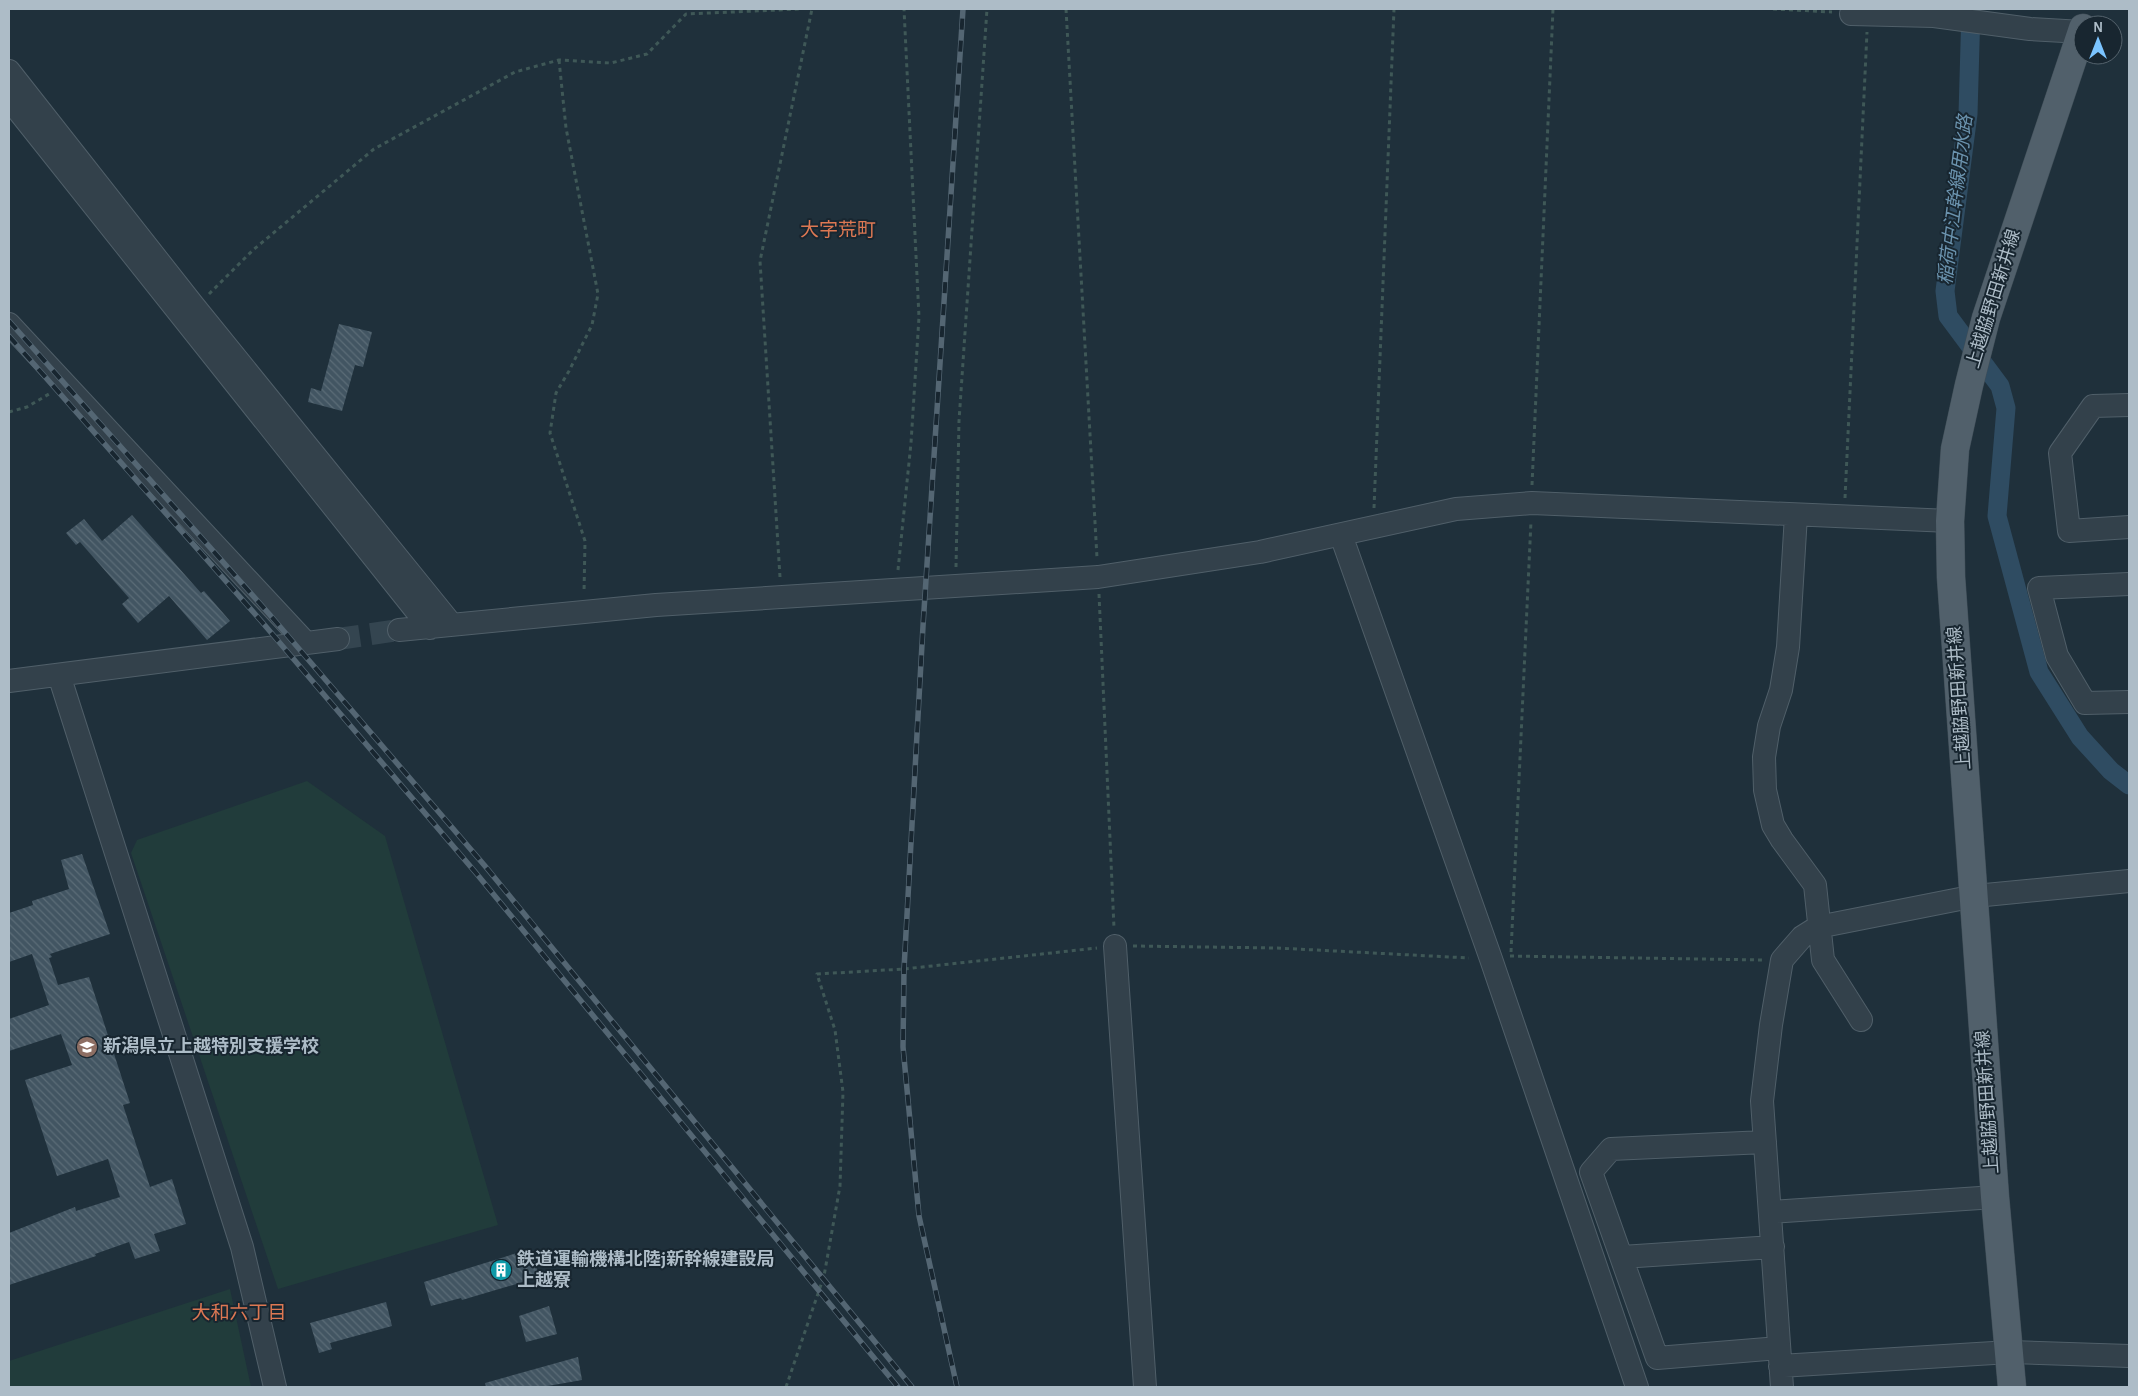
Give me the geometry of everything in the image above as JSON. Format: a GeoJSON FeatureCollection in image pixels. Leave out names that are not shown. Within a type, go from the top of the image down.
{"type":"FeatureCollection","features":[{"type":"Feature","properties":{"kind":"main road","name":"上越脇野田新井線"},"geometry":{"type":"LineString","coordinates":[[2012,1387],[1995,1197],[1951,577],[1950,521],[1955,449],[1984,328],[2073,59]]}},
{"type":"Feature","properties":{"kind":"street"},"geometry":{"type":"LineString","coordinates":[[1859,14],[1934,16],[2030,29],[2073,24]]}},
{"type":"Feature","properties":{"kind":"street"},"geometry":{"type":"LineString","coordinates":[[9,71],[193,305],[452,625]]}},
{"type":"Feature","properties":{"kind":"street"},"geometry":{"type":"LineString","coordinates":[[9,99],[430,628]]}},
{"type":"Feature","properties":{"kind":"street"},"geometry":{"type":"LineString","coordinates":[[9,324],[306,642]]}},
{"type":"Feature","properties":{"kind":"street"},"geometry":{"type":"LineString","coordinates":[[2129,405],[2093,406],[2060,454],[2069,531],[2129,527]]}},
{"type":"Feature","properties":{"kind":"street"},"geometry":{"type":"LineString","coordinates":[[399,630],[627,607],[956,588],[1098,577],[1260,552],[1456,509],[1532,503],[1950,521]]}},
{"type":"Feature","properties":{"kind":"street"},"geometry":{"type":"LineString","coordinates":[[1796,515],[1788,647],[1781,690],[1770,726],[1764,757],[1765,790],[1774,825],[1782,840],[1815,884],[1818,927],[1823,960],[1861,1020]]}},
{"type":"Feature","properties":{"kind":"street"},"geometry":{"type":"LineString","coordinates":[[1341,535],[1501,958],[1637,1387]]}},
{"type":"Feature","properties":{"kind":"street"},"geometry":{"type":"LineString","coordinates":[[2129,584],[2040,588],[2057,656],[2085,703],[2129,702]]}},
{"type":"Feature","properties":{"kind":"street"},"geometry":{"type":"LineString","coordinates":[[9,681],[338,639]]}},
{"type":"Feature","properties":{"kind":"street"},"geometry":{"type":"LineString","coordinates":[[59,675],[242,1247],[275,1387]]}},
{"type":"Feature","properties":{"kind":"street"},"geometry":{"type":"LineString","coordinates":[[1780,1367],[1762,1101],[1764,1072],[1782,960],[1802,937],[1818,927],[1975,896],[2129,881]]}},
{"type":"Feature","properties":{"kind":"street"},"geometry":{"type":"LineString","coordinates":[[1115,946],[1145,1387]]}},
{"type":"Feature","properties":{"kind":"street"},"geometry":{"type":"LineString","coordinates":[[1764,1142],[1611,1149],[1591,1172],[1657,1358],[1780,1367],[2010,1352],[2129,1356]]}},
{"type":"Feature","properties":{"kind":"street"},"geometry":{"type":"LineString","coordinates":[[1770,1212],[1995,1197]]}},
{"type":"Feature","properties":{"kind":"street"},"geometry":{"type":"LineString","coordinates":[[1622,1257],[1772,1247]]}},
{"type":"Feature","properties":{"kind":"path"},"geometry":{"type":"LineString","coordinates":[[193,305],[214,291],[253,250],[374,148],[515,72],[559,60],[611,63],[647,54],[686,14],[801,9]]}},
{"type":"Feature","properties":{"kind":"path"},"geometry":{"type":"LineString","coordinates":[[781,597],[760,261],[812,9]]}},
{"type":"Feature","properties":{"kind":"path"},"geometry":{"type":"LineString","coordinates":[[896,590],[911,443],[919,317],[904,9]]}},
{"type":"Feature","properties":{"kind":"path"},"geometry":{"type":"LineString","coordinates":[[956,588],[959,421],[987,9]]}},
{"type":"Feature","properties":{"kind":"path"},"geometry":{"type":"LineString","coordinates":[[1066,9],[1098,577],[1115,946]]}},
{"type":"Feature","properties":{"kind":"path"},"geometry":{"type":"LineString","coordinates":[[1374,527],[1394,9]]}},
{"type":"Feature","properties":{"kind":"path"},"geometry":{"type":"LineString","coordinates":[[1501,958],[1532,503],[1553,9]]}},
{"type":"Feature","properties":{"kind":"path"},"geometry":{"type":"LineString","coordinates":[[1772,9],[1823,10],[1859,14],[1844,517]]}},
{"type":"Feature","properties":{"kind":"path"},"geometry":{"type":"LineString","coordinates":[[559,60],[566,128],[598,294],[592,325],[556,393],[550,433],[586,541],[584,594]]}},
{"type":"Feature","properties":{"kind":"path"},"geometry":{"type":"LineString","coordinates":[[9,412],[27,407],[64,385]]}},
{"type":"Feature","properties":{"kind":"path"},"geometry":{"type":"LineString","coordinates":[[786,1387],[824,1276],[840,1186],[843,1092],[835,1030],[817,974],[904,969],[1115,946],[1277,948],[1501,958],[1782,960]]}},
{"type":"Feature","properties":{"kind":"green space"},"geometry":{"type":"Polygon","coordinates":[[[307,781],[385,836],[498,1225],[278,1289],[131,853],[137,840],[307,781]]]}},
{"type":"Feature","properties":{"kind":"green space"},"geometry":{"type":"Polygon","coordinates":[[[230,1289],[251,1387],[9,1387],[9,1361],[230,1289]]]}},
{"type":"Feature","properties":{"kind":"building"},"geometry":{"type":"Polygon","coordinates":[[[339,324],[372,332],[363,367],[355,365],[342,411],[308,402],[311,388],[321,391],[339,324]]]}},
{"type":"Feature","properties":{"kind":"building"},"geometry":{"type":"Polygon","coordinates":[[[132,515],[201,593],[204,591],[230,621],[207,640],[169,596],[138,623],[122,604],[129,598],[80,542],[76,545],[66,533],[84,519],[102,541],[132,515]]]}},
{"type":"Feature","properties":{"kind":"building"},"geometry":{"type":"Polygon","coordinates":[[[82,854],[110,934],[50,954],[52,957],[49,958],[58,985],[89,977],[130,1103],[123,1105],[150,1187],[172,1179],[186,1224],[154,1234],[160,1251],[135,1259],[129,1242],[95,1254],[96,1256],[9,1285],[9,1233],[75,1207],[76,1211],[120,1197],[108,1159],[57,1176],[25,1080],[72,1065],[61,1034],[9,1051],[9,1019],[49,1005],[32,954],[9,962],[9,913],[33,905],[32,901],[69,889],[61,860],[82,854]]]}},
{"type":"Feature","properties":{"kind":"building","name":"鉄道運輸機構北陸j新幹線建設局 上越寮"},"geometry":{"type":"Polygon","coordinates":[[[530,1249],[540,1277],[462,1300],[461,1298],[431,1306],[424,1282],[530,1249]]]}},
{"type":"Feature","properties":{"kind":"building"},"geometry":{"type":"Polygon","coordinates":[[[386,1302],[392,1326],[330,1343],[332,1349],[319,1353],[310,1323],[386,1302]]]}},
{"type":"Feature","properties":{"kind":"building"},"geometry":{"type":"Polygon","coordinates":[[[549,1306],[557,1334],[526,1342],[519,1316],[549,1306]]]}},
{"type":"Feature","properties":{"kind":"building"},"geometry":{"type":"Polygon","coordinates":[[[578,1357],[582,1380],[542,1387],[486,1387],[485,1383],[578,1357]]]}},
{"type":"Feature","properties":{"kind":"waterway","name":"稲荷中江幹線用水路"},"geometry":{"type":"LineString","coordinates":[[1971,9],[1968,114],[1945,291],[1948,316],[2000,386],[2006,408],[1997,516],[2039,672],[2080,737],[2111,771],[2129,785]]}},
{"type":"Feature","properties":{"kind":"tunnel"},"geometry":{"type":"LineString","coordinates":[[338,639],[399,630]]}},
{"type":"Feature","properties":{"kind":"railway"},"geometry":{"type":"LineString","coordinates":[[957,1387],[919,1216],[903,1047],[904,969],[923,626],[963,9]]}},
{"type":"Feature","properties":{"kind":"railway"},"geometry":{"type":"LineString","coordinates":[[9,321],[270,615],[485,866],[912,1387]]}},
{"type":"Feature","properties":{"kind":"railway"},"geometry":{"type":"LineString","coordinates":[[9,336],[262,622],[476,873],[898,1387]]}},
{"type":"Feature","properties":{"kind":"place","name":"新潟県立上越特別支援学校"},"geometry":{"type":"Point","coordinates":[87,1047]}},
{"type":"Feature","properties":{"kind":"place","name":"鉄道運輸機構北陸j新幹線建設局 上越寮"},"geometry":{"type":"Point","coordinates":[501,1270]}},
{"type":"Feature","properties":{"kind":"district","name":"大字荒町"},"geometry":{"type":"Point","coordinates":[838,230]}},
{"type":"Feature","properties":{"kind":"district","name":"大和六丁目"},"geometry":{"type":"Point","coordinates":[239,1313]}}]}
